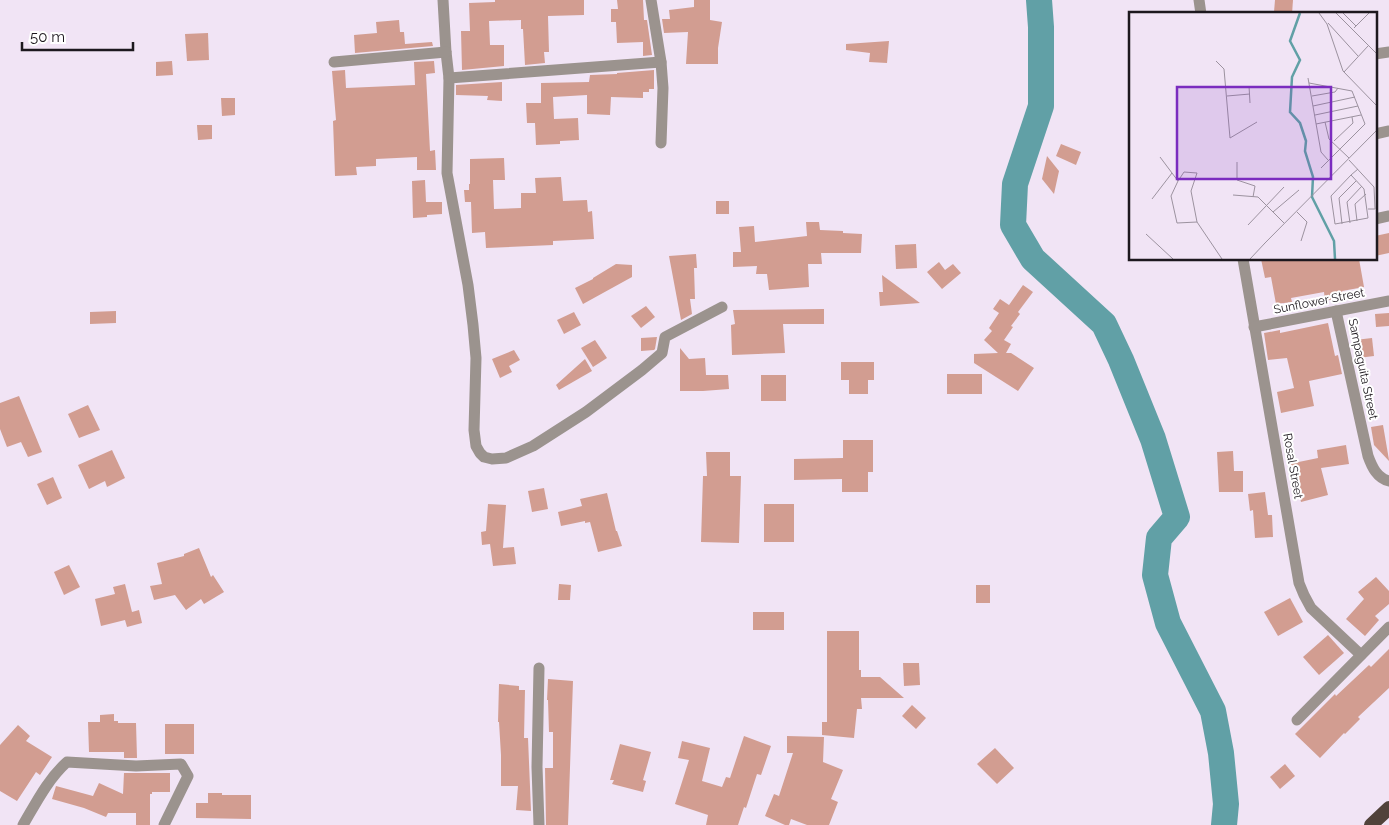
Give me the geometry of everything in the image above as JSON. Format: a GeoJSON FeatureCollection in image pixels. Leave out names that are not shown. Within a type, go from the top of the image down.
{"type":"FeatureCollection","features":[{"type":"Feature","properties":{"kind":"highway"},"geometry":{"type":"LineString","coordinates":[[1372,825],[1389,808]]}},
{"type":"Feature","properties":{"kind":"street"},"geometry":{"type":"LineString","coordinates":[[443,0],[449,78],[447,173],[468,285],[473,325],[476,358],[474,430],[476,446],[484,457],[492,459],[506,458],[533,446],[578,417],[662,353],[665,336],[722,306]]}},
{"type":"Feature","properties":{"kind":"street"},"geometry":{"type":"LineString","coordinates":[[651,0],[661,62],[663,88],[661,143]]}},
{"type":"Feature","properties":{"kind":"street"},"geometry":{"type":"LineString","coordinates":[[334,62],[446,52]]}},
{"type":"Feature","properties":{"kind":"street"},"geometry":{"type":"LineString","coordinates":[[1376,54],[1389,52]]}},
{"type":"Feature","properties":{"kind":"street"},"geometry":{"type":"LineString","coordinates":[[449,78],[661,62]]}},
{"type":"Feature","properties":{"kind":"street"},"geometry":{"type":"LineString","coordinates":[[1376,134],[1389,131]]}},
{"type":"Feature","properties":{"kind":"street"},"geometry":{"type":"LineString","coordinates":[[1376,219],[1389,216]]}},
{"type":"Feature","properties":{"kind":"street","name":"Rosal Street"},"geometry":{"type":"LineString","coordinates":[[1243,260],[1299,583],[1312,608],[1361,655]]}},
{"type":"Feature","properties":{"kind":"street","name":"Sunflower Street"},"geometry":{"type":"LineString","coordinates":[[1254,327],[1389,301]]}},
{"type":"Feature","properties":{"kind":"street","name":"Sampaguita Street"},"geometry":{"type":"LineString","coordinates":[[1336,312],[1368,456],[1371,465],[1382,480],[1389,481]]}},
{"type":"Feature","properties":{"kind":"street"},"geometry":{"type":"LineString","coordinates":[[1297,720],[1389,627]]}},
{"type":"Feature","properties":{"kind":"street"},"geometry":{"type":"LineString","coordinates":[[539,668],[537,767],[540,825]]}},
{"type":"Feature","properties":{"kind":"street"},"geometry":{"type":"LineString","coordinates":[[23,825],[46,787],[66,762],[136,766],[181,764],[188,776],[164,825]]}},
{"type":"Feature","properties":{"kind":"building"},"geometry":{"type":"Polygon","coordinates":[[[495,0],[584,0],[584,15],[548,16],[549,52],[544,52],[545,63],[525,65],[521,20],[489,21],[490,45],[504,45],[504,66],[462,70],[461,31],[470,31],[469,3],[495,2],[495,0]]]}},
{"type":"Feature","properties":{"kind":"building"},"geometry":{"type":"Polygon","coordinates":[[[617,0],[643,0],[644,20],[647,20],[652,55],[643,56],[643,42],[617,43],[616,22],[611,22],[611,9],[618,9],[617,0]]]}},
{"type":"Feature","properties":{"kind":"building"},"geometry":{"type":"Polygon","coordinates":[[[694,0],[710,0],[710,20],[722,22],[718,48],[718,64],[686,64],[688,32],[664,33],[662,19],[670,19],[669,10],[694,7],[694,0]]]}},
{"type":"Feature","properties":{"kind":"building"},"geometry":{"type":"Polygon","coordinates":[[[1275,0],[1293,0],[1292,12],[1274,12],[1275,0]]]}},
{"type":"Feature","properties":{"kind":"building"},"geometry":{"type":"Polygon","coordinates":[[[399,20],[400,32],[404,32],[405,44],[432,42],[433,46],[355,53],[354,35],[377,33],[376,22],[399,20]]]}},
{"type":"Feature","properties":{"kind":"building"},"geometry":{"type":"Polygon","coordinates":[[[208,33],[209,60],[187,61],[185,34],[208,33]]]}},
{"type":"Feature","properties":{"kind":"building"},"geometry":{"type":"Polygon","coordinates":[[[889,41],[887,63],[869,62],[870,53],[846,50],[846,44],[889,41]]]}},
{"type":"Feature","properties":{"kind":"building"},"geometry":{"type":"Polygon","coordinates":[[[172,61],[173,75],[156,76],[156,62],[172,61]]]}},
{"type":"Feature","properties":{"kind":"building"},"geometry":{"type":"Polygon","coordinates":[[[434,61],[435,73],[426,74],[430,151],[435,150],[436,170],[417,170],[417,157],[376,159],[376,166],[356,167],[357,175],[335,176],[333,121],[336,120],[332,71],[345,70],[346,88],[415,85],[414,62],[434,61]]]}},
{"type":"Feature","properties":{"kind":"building"},"geometry":{"type":"Polygon","coordinates":[[[654,70],[654,89],[649,89],[649,92],[643,92],[643,98],[611,97],[610,115],[587,114],[587,95],[553,97],[554,119],[578,118],[579,140],[560,141],[560,144],[536,145],[535,123],[527,123],[526,103],[541,103],[541,83],[589,82],[590,75],[654,70]]]}},
{"type":"Feature","properties":{"kind":"building"},"geometry":{"type":"Polygon","coordinates":[[[502,82],[502,101],[487,100],[488,96],[456,95],[456,85],[502,82]]]}},
{"type":"Feature","properties":{"kind":"building"},"geometry":{"type":"Polygon","coordinates":[[[221,98],[235,98],[235,115],[222,116],[221,98]]]}},
{"type":"Feature","properties":{"kind":"building"},"geometry":{"type":"Polygon","coordinates":[[[197,125],[212,125],[212,139],[198,140],[197,125]]]}},
{"type":"Feature","properties":{"kind":"building"},"geometry":{"type":"Polygon","coordinates":[[[1061,144],[1081,152],[1076,165],[1056,156],[1061,144]]]}},
{"type":"Feature","properties":{"kind":"building"},"geometry":{"type":"Polygon","coordinates":[[[1047,156],[1059,171],[1054,194],[1042,179],[1047,156]]]}},
{"type":"Feature","properties":{"kind":"building"},"geometry":{"type":"Polygon","coordinates":[[[504,158],[505,180],[493,180],[494,209],[521,208],[521,193],[536,193],[535,178],[561,177],[563,201],[587,200],[588,212],[592,211],[594,239],[553,241],[553,245],[486,248],[485,232],[472,233],[471,202],[465,202],[464,190],[469,190],[470,184],[470,159],[504,158]]]}},
{"type":"Feature","properties":{"kind":"building"},"geometry":{"type":"Polygon","coordinates":[[[425,180],[426,202],[442,202],[442,214],[413,218],[412,181],[425,180]]]}},
{"type":"Feature","properties":{"kind":"building"},"geometry":{"type":"Polygon","coordinates":[[[716,201],[729,201],[729,214],[716,214],[716,201]]]}},
{"type":"Feature","properties":{"kind":"building"},"geometry":{"type":"Polygon","coordinates":[[[806,222],[819,222],[820,230],[862,234],[861,253],[821,253],[822,264],[808,264],[809,287],[769,290],[767,274],[756,274],[757,266],[733,267],[733,252],[741,252],[739,227],[754,226],[755,242],[807,236],[806,222]]]}},
{"type":"Feature","properties":{"kind":"building"},"geometry":{"type":"Polygon","coordinates":[[[1389,233],[1389,253],[1376,256],[1376,236],[1389,233]]]}},
{"type":"Feature","properties":{"kind":"building"},"geometry":{"type":"Polygon","coordinates":[[[916,244],[917,268],[896,269],[895,245],[916,244]]]}},
{"type":"Feature","properties":{"kind":"building"},"geometry":{"type":"Polygon","coordinates":[[[696,254],[697,268],[694,268],[695,299],[690,299],[692,314],[681,320],[669,256],[696,254]]]}},
{"type":"Feature","properties":{"kind":"building"},"geometry":{"type":"Polygon","coordinates":[[[1261,260],[1359,260],[1364,287],[1342,291],[1344,297],[1325,301],[1324,292],[1291,298],[1292,302],[1276,304],[1271,277],[1265,278],[1261,260]]]}},
{"type":"Feature","properties":{"kind":"building"},"geometry":{"type":"Polygon","coordinates":[[[939,262],[945,270],[953,264],[961,273],[942,289],[927,272],[939,262]]]}},
{"type":"Feature","properties":{"kind":"building"},"geometry":{"type":"Polygon","coordinates":[[[616,264],[632,265],[632,277],[583,304],[575,288],[616,264]]]}},
{"type":"Feature","properties":{"kind":"building"},"geometry":{"type":"Polygon","coordinates":[[[882,275],[920,303],[880,306],[879,292],[883,292],[882,275]]]}},
{"type":"Feature","properties":{"kind":"building"},"geometry":{"type":"Polygon","coordinates":[[[1023,285],[1033,292],[1018,312],[1020,314],[1004,340],[1011,344],[1006,353],[1011,353],[1034,368],[1018,391],[974,363],[974,354],[998,353],[984,340],[992,331],[989,328],[999,313],[993,309],[1000,299],[1009,305],[1023,285]]]}},
{"type":"Feature","properties":{"kind":"building"},"geometry":{"type":"Polygon","coordinates":[[[646,306],[655,317],[641,328],[631,316],[646,306]]]}},
{"type":"Feature","properties":{"kind":"building"},"geometry":{"type":"Polygon","coordinates":[[[824,309],[824,324],[783,324],[785,353],[732,355],[731,325],[735,324],[733,310],[824,309]]]}},
{"type":"Feature","properties":{"kind":"building"},"geometry":{"type":"Polygon","coordinates":[[[116,311],[116,323],[90,324],[90,312],[116,311]]]}},
{"type":"Feature","properties":{"kind":"building"},"geometry":{"type":"Polygon","coordinates":[[[574,312],[581,325],[564,334],[557,320],[574,312]]]}},
{"type":"Feature","properties":{"kind":"building"},"geometry":{"type":"Polygon","coordinates":[[[1389,313],[1389,326],[1376,327],[1375,314],[1389,313]]]}},
{"type":"Feature","properties":{"kind":"building"},"geometry":{"type":"Polygon","coordinates":[[[1328,323],[1335,356],[1338,355],[1342,374],[1309,381],[1314,406],[1281,413],[1277,392],[1294,388],[1287,358],[1268,360],[1264,333],[1280,330],[1280,333],[1328,323]]]}},
{"type":"Feature","properties":{"kind":"building"},"geometry":{"type":"Polygon","coordinates":[[[657,337],[654,350],[641,351],[641,338],[657,337]]]}},
{"type":"Feature","properties":{"kind":"building"},"geometry":{"type":"Polygon","coordinates":[[[1372,338],[1374,356],[1358,358],[1355,340],[1372,338]]]}},
{"type":"Feature","properties":{"kind":"building"},"geometry":{"type":"Polygon","coordinates":[[[595,340],[607,358],[593,367],[581,348],[595,340]]]}},
{"type":"Feature","properties":{"kind":"building"},"geometry":{"type":"Polygon","coordinates":[[[680,348],[689,359],[705,358],[706,375],[728,375],[729,389],[680,391],[680,348]]]}},
{"type":"Feature","properties":{"kind":"building"},"geometry":{"type":"Polygon","coordinates":[[[514,350],[520,360],[509,366],[512,372],[500,378],[492,359],[514,350]]]}},
{"type":"Feature","properties":{"kind":"building"},"geometry":{"type":"Polygon","coordinates":[[[585,359],[592,371],[559,390],[556,385],[585,359]]]}},
{"type":"Feature","properties":{"kind":"building"},"geometry":{"type":"Polygon","coordinates":[[[841,362],[874,362],[874,380],[868,380],[868,394],[849,394],[849,380],[841,380],[841,362]]]}},
{"type":"Feature","properties":{"kind":"building"},"geometry":{"type":"Polygon","coordinates":[[[947,374],[982,374],[982,394],[947,394],[947,374]]]}},
{"type":"Feature","properties":{"kind":"building"},"geometry":{"type":"Polygon","coordinates":[[[761,375],[786,375],[786,401],[761,401],[761,375]]]}},
{"type":"Feature","properties":{"kind":"building"},"geometry":{"type":"Polygon","coordinates":[[[19,396],[42,452],[28,457],[21,442],[7,447],[0,429],[0,403],[19,396]]]}},
{"type":"Feature","properties":{"kind":"building"},"geometry":{"type":"Polygon","coordinates":[[[88,405],[100,430],[79,438],[68,414],[88,405]]]}},
{"type":"Feature","properties":{"kind":"building"},"geometry":{"type":"Polygon","coordinates":[[[1383,425],[1389,461],[1374,445],[1371,427],[1383,425]]]}},
{"type":"Feature","properties":{"kind":"building"},"geometry":{"type":"Polygon","coordinates":[[[843,440],[873,440],[873,472],[868,472],[868,492],[842,492],[842,479],[794,480],[794,459],[843,458],[843,440]]]}},
{"type":"Feature","properties":{"kind":"building"},"geometry":{"type":"Polygon","coordinates":[[[1346,445],[1349,464],[1321,468],[1328,495],[1301,502],[1296,479],[1299,478],[1298,473],[1291,474],[1289,464],[1318,458],[1317,450],[1346,445]]]}},
{"type":"Feature","properties":{"kind":"building"},"geometry":{"type":"Polygon","coordinates":[[[112,450],[125,478],[107,487],[105,481],[89,489],[78,465],[112,450]]]}},
{"type":"Feature","properties":{"kind":"building"},"geometry":{"type":"Polygon","coordinates":[[[1233,451],[1234,471],[1243,471],[1243,492],[1219,492],[1217,452],[1233,451]]]}},
{"type":"Feature","properties":{"kind":"building"},"geometry":{"type":"Polygon","coordinates":[[[706,452],[730,452],[730,476],[741,476],[739,543],[701,542],[703,476],[707,476],[706,452]]]}},
{"type":"Feature","properties":{"kind":"building"},"geometry":{"type":"Polygon","coordinates":[[[53,477],[62,498],[47,505],[37,484],[53,477]]]}},
{"type":"Feature","properties":{"kind":"building"},"geometry":{"type":"Polygon","coordinates":[[[544,488],[548,509],[532,512],[528,491],[544,488]]]}},
{"type":"Feature","properties":{"kind":"building"},"geometry":{"type":"Polygon","coordinates":[[[1265,492],[1268,515],[1272,515],[1273,537],[1255,538],[1253,510],[1250,511],[1248,494],[1265,492]]]}},
{"type":"Feature","properties":{"kind":"building"},"geometry":{"type":"Polygon","coordinates":[[[607,493],[616,531],[622,546],[598,552],[590,522],[585,523],[585,521],[561,526],[558,512],[582,506],[580,499],[607,493]]]}},
{"type":"Feature","properties":{"kind":"building"},"geometry":{"type":"Polygon","coordinates":[[[488,504],[506,505],[503,548],[514,547],[516,564],[493,566],[490,544],[482,545],[481,532],[486,531],[488,504]]]}},
{"type":"Feature","properties":{"kind":"building"},"geometry":{"type":"Polygon","coordinates":[[[764,504],[794,504],[794,542],[764,542],[764,504]]]}},
{"type":"Feature","properties":{"kind":"building"},"geometry":{"type":"Polygon","coordinates":[[[199,548],[211,577],[213,575],[224,592],[204,604],[201,599],[186,610],[175,595],[154,600],[150,586],[162,584],[157,563],[184,556],[184,554],[199,548]]]}},
{"type":"Feature","properties":{"kind":"building"},"geometry":{"type":"Polygon","coordinates":[[[69,565],[80,587],[64,595],[54,572],[69,565]]]}},
{"type":"Feature","properties":{"kind":"building"},"geometry":{"type":"Polygon","coordinates":[[[1376,577],[1389,591],[1389,604],[1375,616],[1379,620],[1365,636],[1346,619],[1364,599],[1358,592],[1376,577]]]}},
{"type":"Feature","properties":{"kind":"building"},"geometry":{"type":"Polygon","coordinates":[[[125,584],[132,612],[139,610],[142,623],[127,627],[125,620],[101,626],[95,599],[115,594],[113,587],[125,584]]]}},
{"type":"Feature","properties":{"kind":"building"},"geometry":{"type":"Polygon","coordinates":[[[559,584],[571,585],[570,600],[558,600],[559,584]]]}},
{"type":"Feature","properties":{"kind":"building"},"geometry":{"type":"Polygon","coordinates":[[[976,585],[990,585],[990,603],[976,603],[976,585]]]}},
{"type":"Feature","properties":{"kind":"building"},"geometry":{"type":"Polygon","coordinates":[[[1290,598],[1303,622],[1278,636],[1264,612],[1290,598]]]}},
{"type":"Feature","properties":{"kind":"building"},"geometry":{"type":"Polygon","coordinates":[[[753,612],[784,612],[784,630],[753,630],[753,612]]]}},
{"type":"Feature","properties":{"kind":"building"},"geometry":{"type":"Polygon","coordinates":[[[827,631],[859,631],[859,670],[861,670],[861,677],[880,677],[904,698],[861,698],[862,709],[857,709],[854,738],[822,735],[822,722],[827,722],[827,631]]]}},
{"type":"Feature","properties":{"kind":"building"},"geometry":{"type":"Polygon","coordinates":[[[1328,635],[1344,653],[1319,675],[1303,657],[1328,635]]]}},
{"type":"Feature","properties":{"kind":"building"},"geometry":{"type":"Polygon","coordinates":[[[1389,649],[1389,688],[1358,717],[1360,719],[1320,758],[1295,734],[1335,694],[1336,696],[1369,665],[1371,667],[1389,649]]]}},
{"type":"Feature","properties":{"kind":"building"},"geometry":{"type":"Polygon","coordinates":[[[903,663],[919,663],[920,685],[904,686],[903,663]]]}},
{"type":"Feature","properties":{"kind":"building"},"geometry":{"type":"Polygon","coordinates":[[[548,679],[573,681],[568,825],[546,825],[545,768],[553,768],[553,732],[549,732],[547,700],[548,679]]]}},
{"type":"Feature","properties":{"kind":"building"},"geometry":{"type":"Polygon","coordinates":[[[499,684],[519,686],[519,690],[525,690],[524,738],[528,738],[531,811],[516,810],[518,786],[501,786],[498,722],[499,684]]]}},
{"type":"Feature","properties":{"kind":"building"},"geometry":{"type":"Polygon","coordinates":[[[912,705],[926,718],[916,729],[902,716],[912,705]]]}},
{"type":"Feature","properties":{"kind":"building"},"geometry":{"type":"Polygon","coordinates":[[[114,714],[114,721],[118,721],[118,723],[136,723],[137,758],[124,758],[124,752],[89,752],[88,722],[100,722],[100,715],[114,714]]]}},
{"type":"Feature","properties":{"kind":"building"},"geometry":{"type":"Polygon","coordinates":[[[165,724],[194,724],[194,754],[165,754],[165,724]]]}},
{"type":"Feature","properties":{"kind":"building"},"geometry":{"type":"Polygon","coordinates":[[[18,725],[30,736],[26,741],[52,757],[40,775],[36,772],[17,801],[0,791],[0,745],[18,725]]]}},
{"type":"Feature","properties":{"kind":"building"},"geometry":{"type":"Polygon","coordinates":[[[744,736],[771,746],[761,775],[757,774],[746,808],[744,807],[738,825],[706,825],[708,815],[675,804],[689,760],[678,758],[682,741],[710,748],[702,781],[722,787],[726,777],[730,778],[744,736]]]}},
{"type":"Feature","properties":{"kind":"building"},"geometry":{"type":"Polygon","coordinates":[[[787,736],[824,737],[823,762],[843,770],[831,799],[838,802],[829,825],[807,825],[791,819],[789,825],[785,825],[765,816],[774,794],[779,796],[793,753],[787,753],[787,736]]]}},
{"type":"Feature","properties":{"kind":"building"},"geometry":{"type":"Polygon","coordinates":[[[620,744],[651,752],[643,780],[646,781],[643,792],[612,784],[614,780],[610,780],[620,744]]]}},
{"type":"Feature","properties":{"kind":"building"},"geometry":{"type":"Polygon","coordinates":[[[995,748],[1014,768],[997,784],[977,764],[995,748]]]}},
{"type":"Feature","properties":{"kind":"building"},"geometry":{"type":"Polygon","coordinates":[[[1285,764],[1295,776],[1280,789],[1270,777],[1285,764]]]}},
{"type":"Feature","properties":{"kind":"building"},"geometry":{"type":"Polygon","coordinates":[[[124,773],[170,773],[170,792],[152,792],[150,794],[150,825],[136,825],[136,813],[108,813],[106,817],[84,808],[52,799],[56,786],[93,796],[99,783],[123,794],[124,773]]]}},
{"type":"Feature","properties":{"kind":"building"},"geometry":{"type":"Polygon","coordinates":[[[208,793],[251,795],[251,819],[196,818],[196,803],[208,803],[208,793]]]}},
{"type":"Feature","properties":{"kind":"waterway"},"geometry":{"type":"LineString","coordinates":[[1039,0],[1041,106],[1015,184],[1013,225],[1033,259],[1104,324],[1121,360],[1153,439],[1177,517],[1159,538],[1155,575],[1168,623],[1213,711],[1221,753],[1226,804],[1224,825]]}}]}
